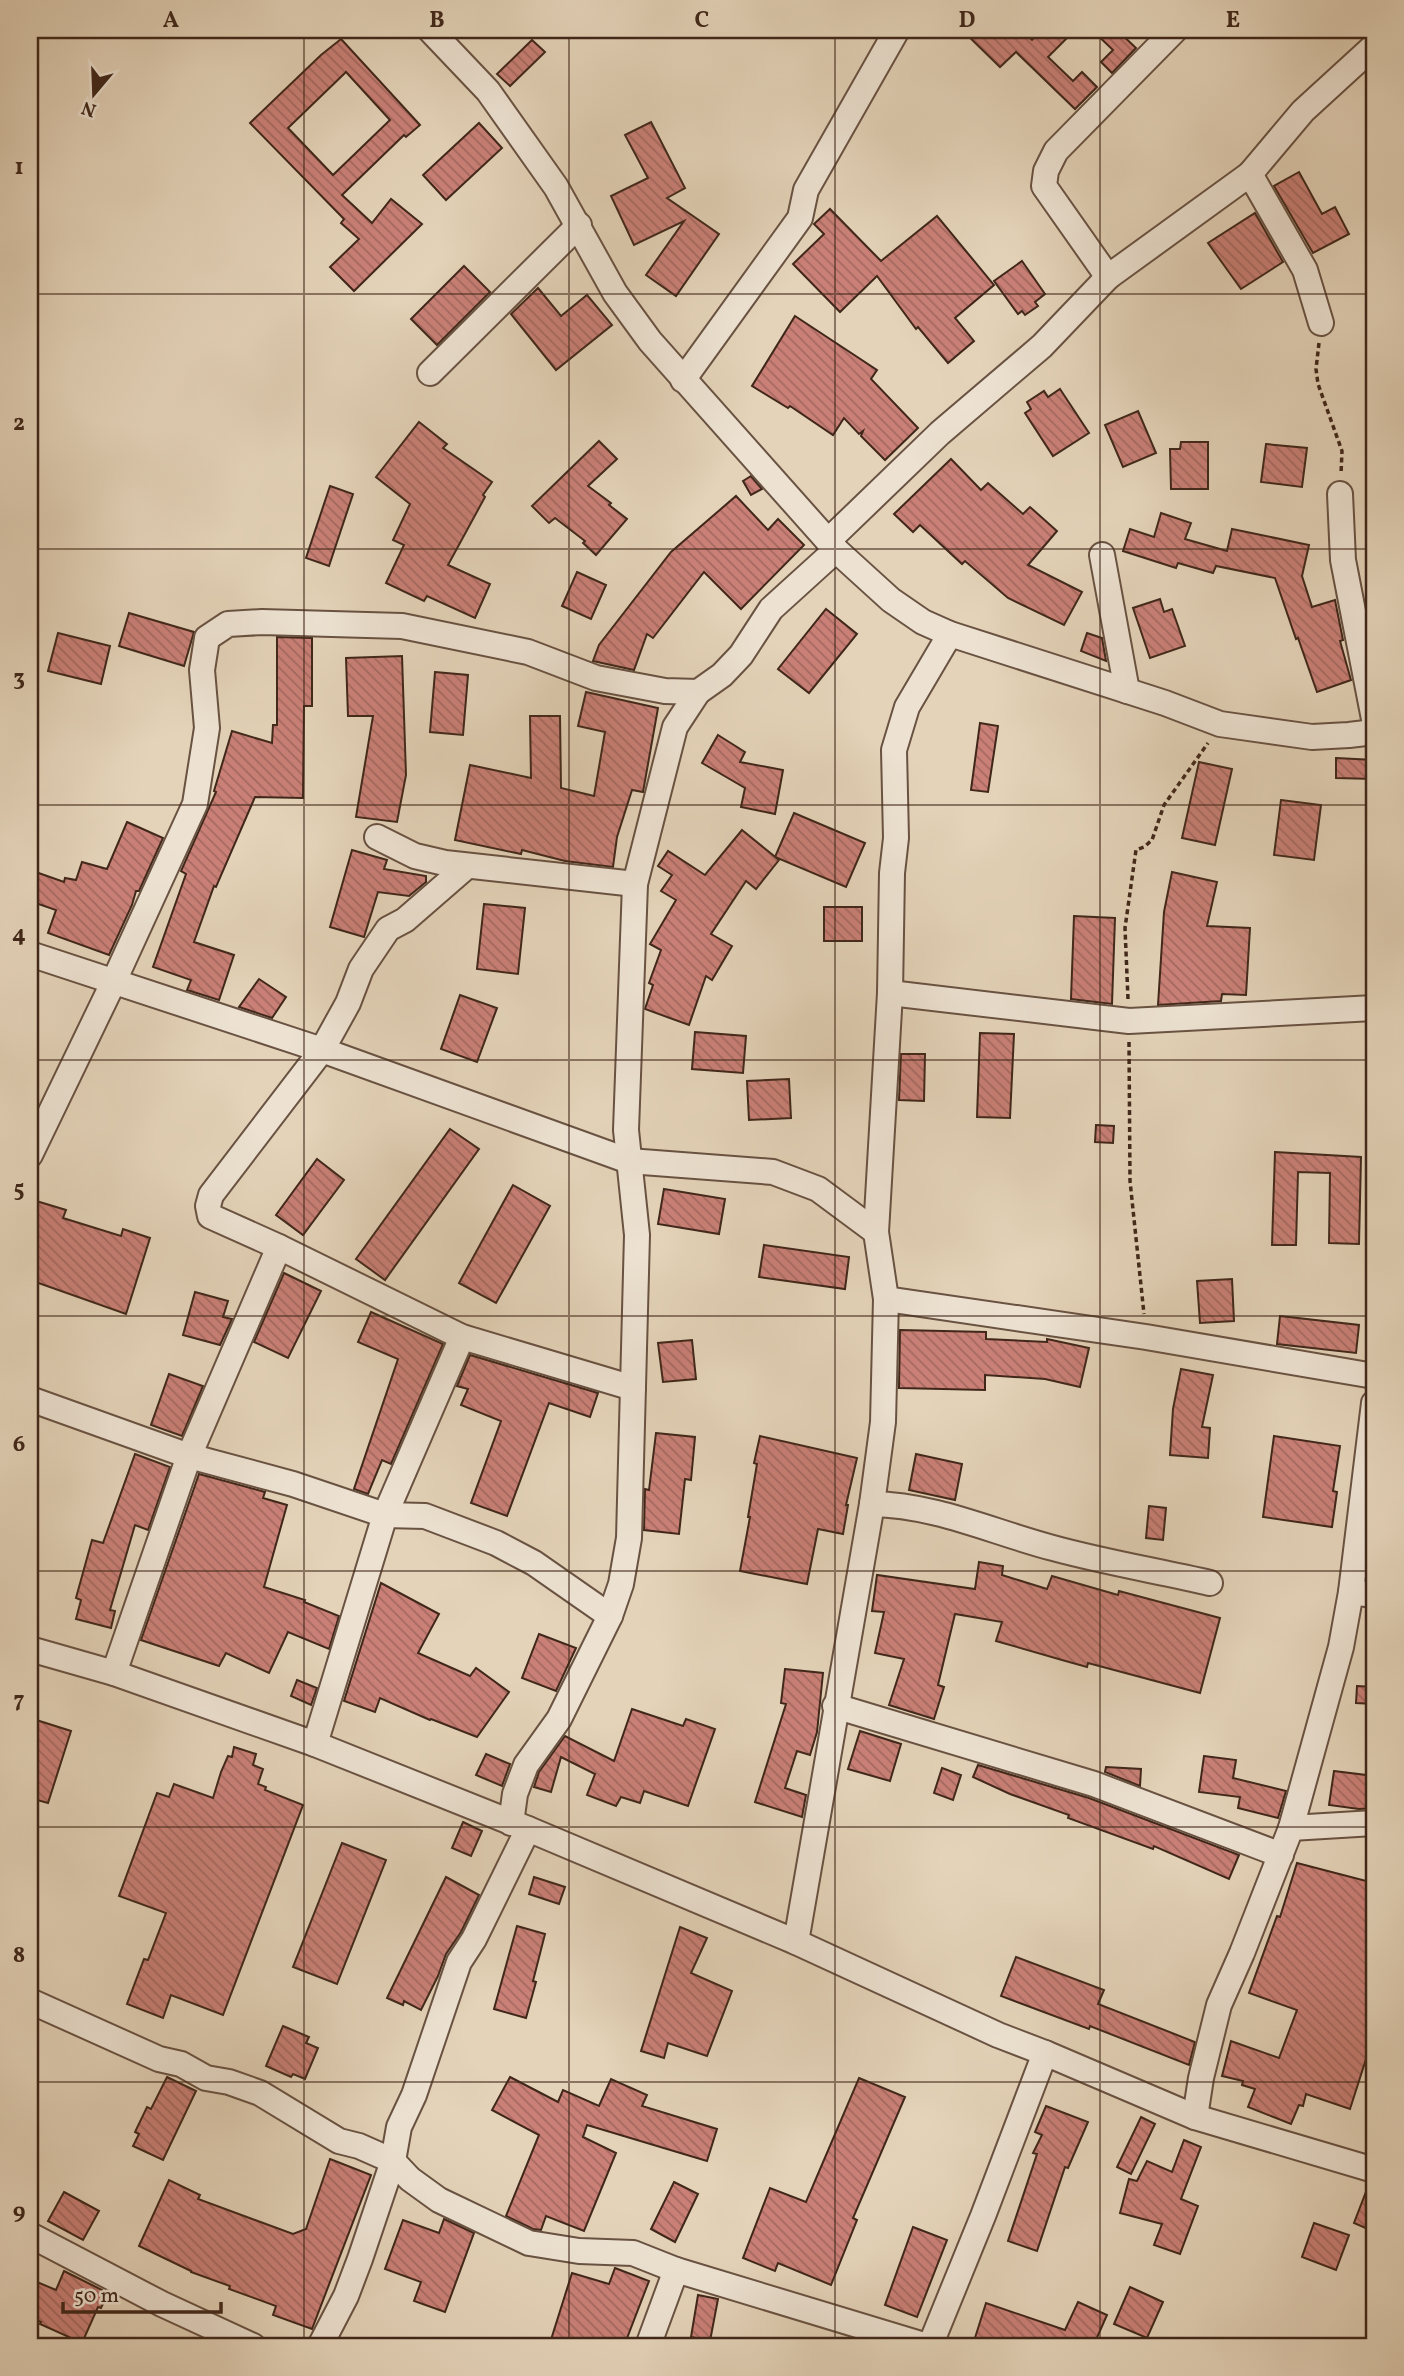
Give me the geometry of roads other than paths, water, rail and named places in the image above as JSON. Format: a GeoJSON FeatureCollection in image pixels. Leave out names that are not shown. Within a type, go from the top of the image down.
{"type":"FeatureCollection","features":[{"type":"Feature","properties":{"kind":"street"},"geometry":{"type":"LineString","coordinates":[[430,30],[488,91],[556,187],[615,293],[650,341],[832,546],[891,600],[923,622],[950,634],[1220,724],[1312,737],[1374,732]]}},
{"type":"Feature","properties":{"kind":"street"},"geometry":{"type":"LineString","coordinates":[[683,380],[800,218],[806,190],[897,30]]}},
{"type":"Feature","properties":{"kind":"street"},"geometry":{"type":"LineString","coordinates":[[1108,278],[1044,186],[1046,170],[1056,151],[1175,30]]}},
{"type":"Feature","properties":{"kind":"street"},"geometry":{"type":"LineString","coordinates":[[320,2346],[346,2296],[393,2161],[399,2127],[414,2095],[459,1962],[474,1939],[519,1826],[515,1794],[526,1765],[559,1719],[610,1616],[621,1584],[629,1538],[637,1235],[626,1130],[635,884],[676,727],[698,692],[722,675],[741,655],[771,609],[940,433],[1042,346],[1108,278],[1250,174],[1303,111],[1374,46]]}},
{"type":"Feature","properties":{"kind":"street"},"geometry":{"type":"LineString","coordinates":[[1250,174],[1305,270],[1321,323]]}},
{"type":"Feature","properties":{"kind":"street"},"geometry":{"type":"LineString","coordinates":[[430,373],[579,225]]}},
{"type":"Feature","properties":{"kind":"street"},"geometry":{"type":"LineString","coordinates":[[1340,494],[1343,560],[1374,719]]}},
{"type":"Feature","properties":{"kind":"street"},"geometry":{"type":"LineString","coordinates":[[1102,555],[1127,691]]}},
{"type":"Feature","properties":{"kind":"street"},"geometry":{"type":"LineString","coordinates":[[30,1155],[195,804],[207,727],[202,670],[207,638],[228,624],[262,622],[401,626],[528,652],[596,678],[665,691],[698,692]]}},
{"type":"Feature","properties":{"kind":"street"},"geometry":{"type":"LineString","coordinates":[[796,1942],[872,1504],[883,1422],[886,1299],[876,1232],[890,993],[892,873],[896,838],[894,750],[907,707],[950,634]]}},
{"type":"Feature","properties":{"kind":"street"},"geometry":{"type":"LineString","coordinates":[[377,836],[415,856],[466,867],[635,884]]}},
{"type":"Feature","properties":{"kind":"street"},"geometry":{"type":"LineString","coordinates":[[466,867],[405,920],[388,929],[361,969],[348,1003],[322,1050],[211,1195],[208,1206],[210,1216],[462,1337],[633,1388]]}},
{"type":"Feature","properties":{"kind":"street"},"geometry":{"type":"LineString","coordinates":[[30,954],[322,1050],[629,1161],[773,1172],[818,1189],[876,1232]]}},
{"type":"Feature","properties":{"kind":"street"},"geometry":{"type":"LineString","coordinates":[[890,993],[1129,1021],[1374,1008]]}},
{"type":"Feature","properties":{"kind":"street"},"geometry":{"type":"LineString","coordinates":[[114,1673],[189,1456],[279,1247]]}},
{"type":"Feature","properties":{"kind":"street"},"geometry":{"type":"LineString","coordinates":[[886,1299],[1146,1337],[1374,1376]]}},
{"type":"Feature","properties":{"kind":"street"},"geometry":{"type":"LineString","coordinates":[[315,1744],[385,1515],[462,1337]]}},
{"type":"Feature","properties":{"kind":"street"},"geometry":{"type":"LineString","coordinates":[[30,1399],[189,1456],[293,1484],[385,1515],[425,1516],[496,1543],[534,1563],[610,1616]]}},
{"type":"Feature","properties":{"kind":"street"},"geometry":{"type":"LineString","coordinates":[[1195,2118],[1201,2078],[1219,2005],[1291,1828],[1338,1658],[1363,1593],[1374,1403]]}},
{"type":"Feature","properties":{"kind":"street"},"geometry":{"type":"LineString","coordinates":[[872,1504],[893,1504],[957,1517],[1055,1549],[1210,1583]]}},
{"type":"Feature","properties":{"kind":"street"},"geometry":{"type":"LineString","coordinates":[[30,1648],[114,1673],[315,1744],[519,1826],[796,1942],[998,2035],[1195,2118],[1374,2170]]}},
{"type":"Feature","properties":{"kind":"street"},"geometry":{"type":"LineString","coordinates":[[835,1706],[1094,1784],[1281,1855]]}},
{"type":"Feature","properties":{"kind":"street"},"geometry":{"type":"LineString","coordinates":[[1291,1828],[1374,1824]]}},
{"type":"Feature","properties":{"kind":"street"},"geometry":{"type":"LineString","coordinates":[[30,2001],[159,2059],[181,2064],[206,2078],[229,2082],[260,2093],[339,2141],[359,2146],[393,2161],[410,2179],[439,2200],[529,2243],[579,2251],[633,2253],[676,2270],[928,2346],[988,2206],[1045,2053]]}},
{"type":"Feature","properties":{"kind":"street"},"geometry":{"type":"LineString","coordinates":[[30,2235],[162,2304],[253,2346]]}},
{"type":"Feature","properties":{"kind":"street"},"geometry":{"type":"LineString","coordinates":[[648,2346],[676,2270]]}}]}
